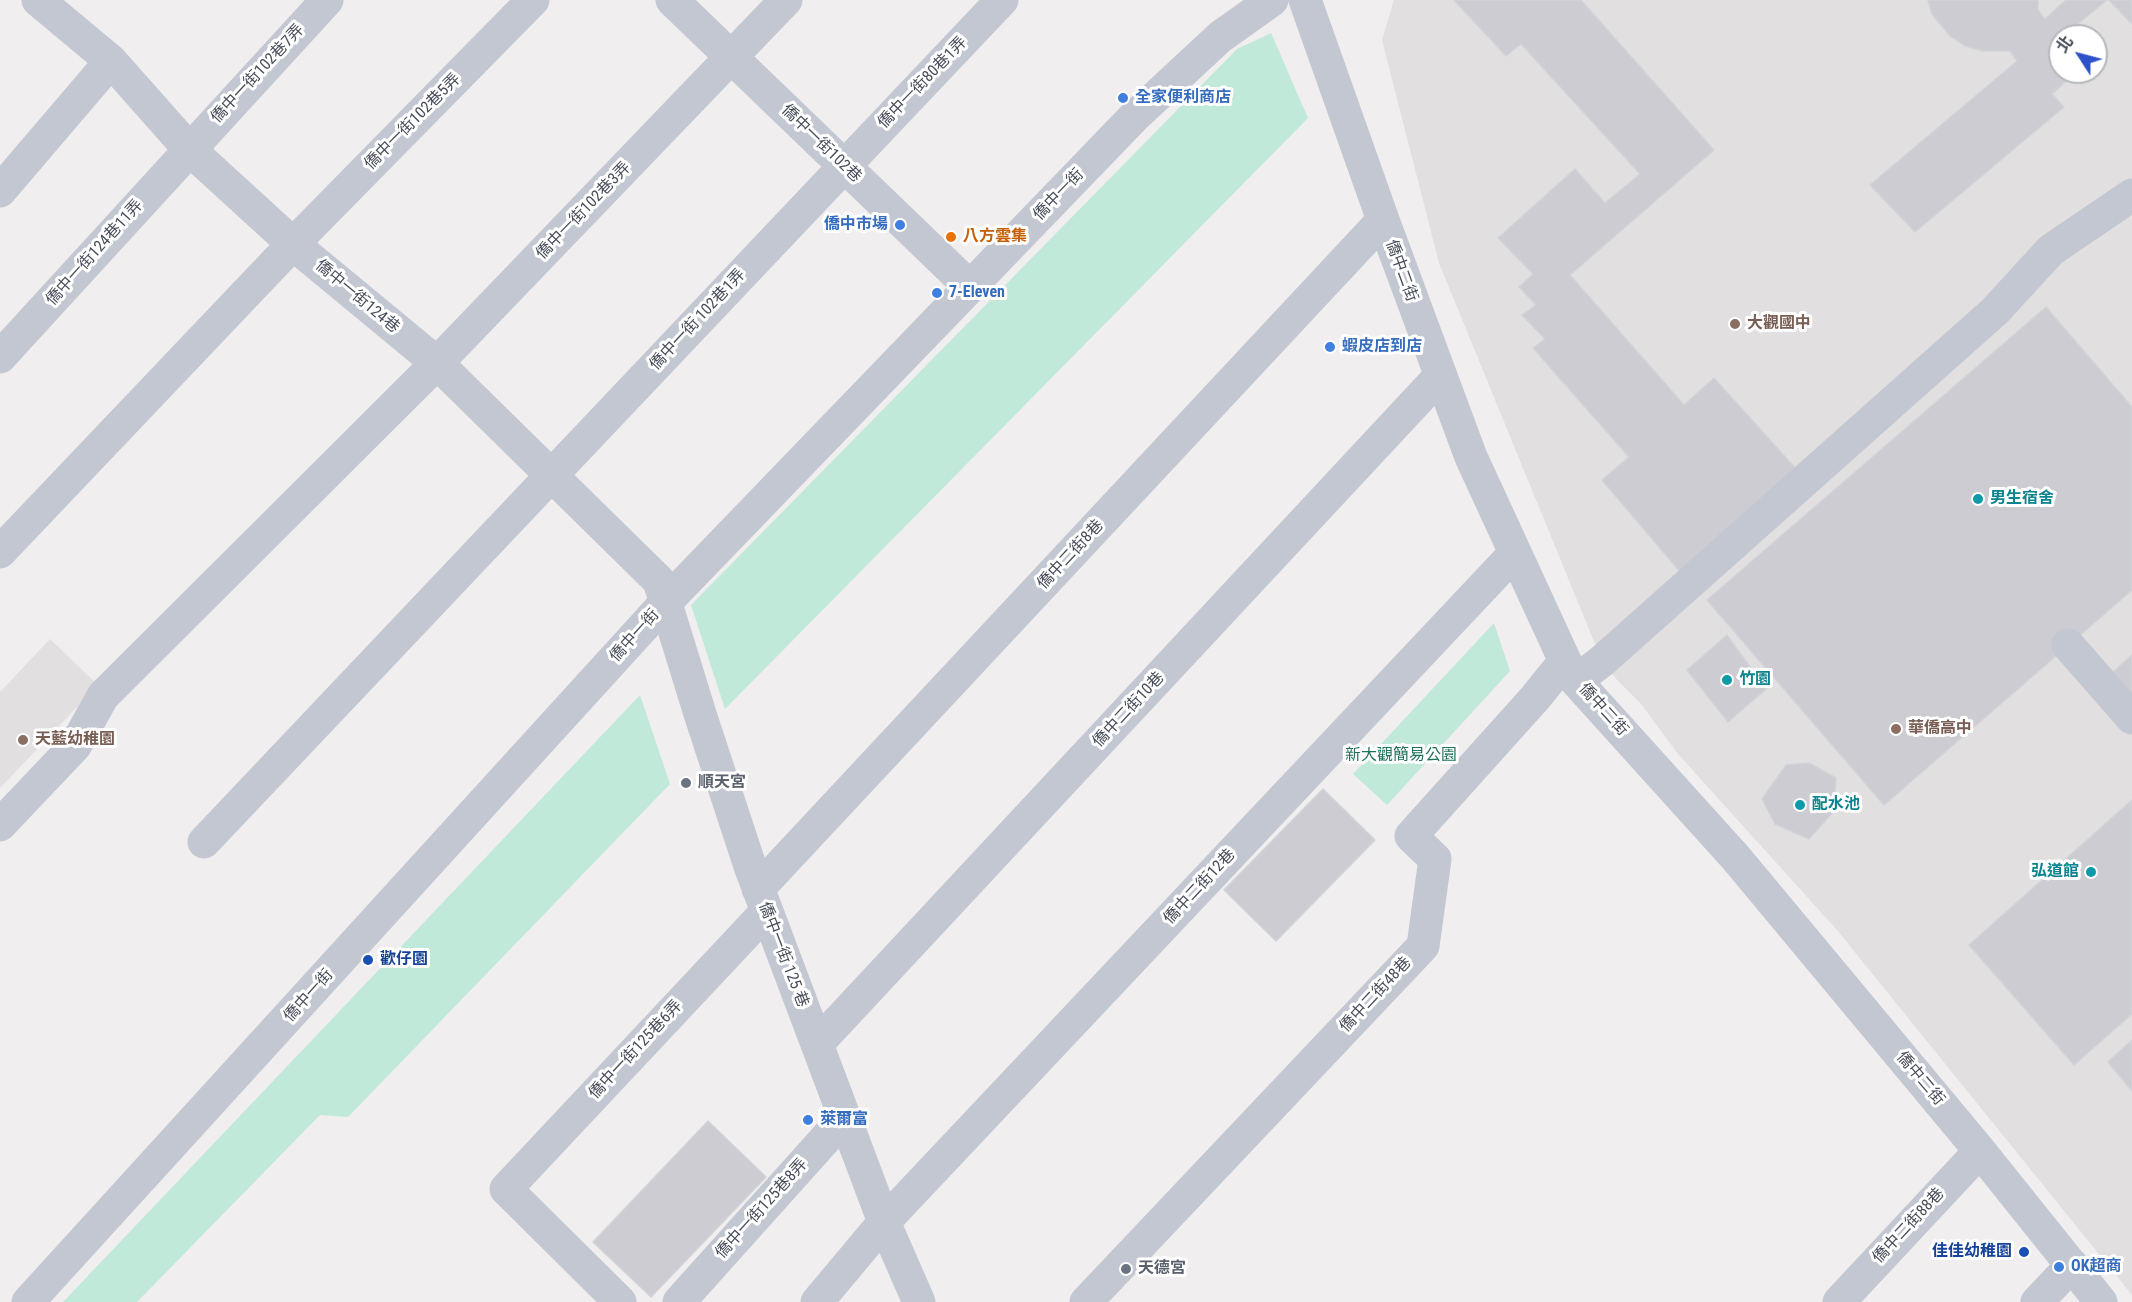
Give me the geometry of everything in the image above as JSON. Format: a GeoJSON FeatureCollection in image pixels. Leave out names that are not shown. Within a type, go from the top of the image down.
{"type":"FeatureCollection","features":[{"type":"Feature","properties":{"kind":"street","name":"僑中一街124巷"},"geometry":{"type":"LineString","coordinates":[[38,0],[111,61],[189,149],[293,243],[437,363],[659,581],[666,602]]}},
{"type":"Feature","properties":{"kind":"street","name":"僑中一街102巷7弄"},"geometry":{"type":"LineString","coordinates":[[189,149],[327,0]]}},
{"type":"Feature","properties":{"kind":"street","name":"僑中一街102巷5弄"},"geometry":{"type":"LineString","coordinates":[[0,552],[293,243],[533,0]]}},
{"type":"Feature","properties":{"kind":"street","name":"僑中一街102巷"},"geometry":{"type":"LineString","coordinates":[[672,0],[970,287]]}},
{"type":"Feature","properties":{"kind":"street","name":"僑中一街102巷3弄"},"geometry":{"type":"LineString","coordinates":[[0,825],[75,746],[103,696],[437,363],[786,0]]}},
{"type":"Feature","properties":{"kind":"street","name":"僑中一街80巷1弄"},"geometry":{"type":"LineString","coordinates":[[844,166],[1002,0]]}},
{"type":"Feature","properties":{"kind":"street","name":"僑中一街"},"geometry":{"type":"LineString","coordinates":[[28,1302],[666,602],[1134,117],[1220,37],[1272,0]]}},
{"type":"Feature","properties":{"kind":"street","name":"僑中二街"},"geometry":{"type":"LineString","coordinates":[[1305,0],[1471,457],[1571,671],[1736,858],[1980,1151],[2100,1302]]}},
{"type":"Feature","properties":{"kind":"street"},"geometry":{"type":"LineString","coordinates":[[0,191],[111,61]]}},
{"type":"Feature","properties":{"kind":"street","name":"僑中一街124巷11弄"},"geometry":{"type":"LineString","coordinates":[[0,357],[189,149]]}},
{"type":"Feature","properties":{"kind":"street","name":"僑中一街 102巷1弄"},"geometry":{"type":"LineString","coordinates":[[204,842],[844,166]]}},
{"type":"Feature","properties":{"kind":"street"},"geometry":{"type":"LineString","coordinates":[[1571,671],[1602,661],[1995,311],[2050,250],[2132,195]]}},
{"type":"Feature","properties":{"kind":"street","name":"僑中二街8巷"},"geometry":{"type":"LineString","coordinates":[[762,901],[1383,220]]}},
{"type":"Feature","properties":{"kind":"street","name":"僑中二街10巷"},"geometry":{"type":"LineString","coordinates":[[817,1044],[1440,376]]}},
{"type":"Feature","properties":{"kind":"street","name":"僑中二街12巷"},"geometry":{"type":"LineString","coordinates":[[817,1302],[884,1222],[1515,553]]}},
{"type":"Feature","properties":{"kind":"street","name":"僑中一街 125 巷"},"geometry":{"type":"LineString","coordinates":[[666,602],[704,728],[762,901],[884,1222],[919,1302]]}},
{"type":"Feature","properties":{"kind":"street"},"geometry":{"type":"LineString","coordinates":[[2068,645],[2132,718]]}},
{"type":"Feature","properties":{"kind":"street","name":"僑中二街48巷"},"geometry":{"type":"LineString","coordinates":[[1086,1302],[1423,946],[1436,859],[1411,836],[1535,698],[1571,671]]}},
{"type":"Feature","properties":{"kind":"street","name":"僑中一街125巷6弄"},"geometry":{"type":"LineString","coordinates":[[611,1299],[506,1189],[762,901]]}},
{"type":"Feature","properties":{"kind":"street","name":"僑中一街125巷8弄"},"geometry":{"type":"LineString","coordinates":[[679,1302],[845,1117]]}},
{"type":"Feature","properties":{"kind":"street","name":"僑中二街88巷"},"geometry":{"type":"LineString","coordinates":[[1839,1302],[1980,1151]]}},
{"type":"Feature","properties":{"kind":"street"},"geometry":{"type":"LineString","coordinates":[[2037,1302],[2072,1265]]}},
{"type":"Feature","properties":{"kind":"shaded area"},"geometry":{"type":"Polygon","coordinates":[[[1394,0],[2132,0],[2132,1295],[1837,930],[1678,754],[1642,705],[1602,661],[1439,263],[1382,40],[1394,0]]]}},
{"type":"Feature","properties":{"kind":"shaded area","name":"天藍幼稚園"},"geometry":{"type":"Polygon","coordinates":[[[50,639],[98,685],[0,788],[0,692],[50,639]]]}},
{"type":"Feature","properties":{"kind":"green space"},"geometry":{"type":"Polygon","coordinates":[[[1271,33],[1308,118],[725,709],[691,605],[1237,49],[1271,33]]]}},
{"type":"Feature","properties":{"kind":"green space","name":"新大觀簡易公園"},"geometry":{"type":"Polygon","coordinates":[[[1494,623],[1510,671],[1387,805],[1353,774],[1494,623]]]}},
{"type":"Feature","properties":{"kind":"green space"},"geometry":{"type":"Polygon","coordinates":[[[640,695],[670,784],[348,1117],[320,1115],[137,1302],[63,1302],[640,695]]]}},
{"type":"Feature","properties":{"kind":"building"},"geometry":{"type":"Polygon","coordinates":[[[1454,0],[1581,0],[1714,150],[1570,275],[1684,405],[1714,378],[1798,471],[1682,574],[1602,480],[1629,457],[1533,348],[1545,339],[1522,315],[1536,305],[1519,287],[1533,274],[1498,238],[1575,169],[1605,203],[1640,174],[1521,44],[1506,56],[1454,0]]]}},
{"type":"Feature","properties":{"kind":"building"},"geometry":{"type":"Polygon","coordinates":[[[1928,0],[2038,0],[2038,10],[2045,19],[2066,0],[2107,0],[2078,24],[2048,24],[2048,84],[2063,84],[2052,94],[2064,107],[1915,232],[1870,185],[2017,61],[2010,51],[1983,51],[1965,46],[1950,36],[1932,14],[1928,0]]]}},
{"type":"Feature","properties":{"kind":"building"},"geometry":{"type":"Polygon","coordinates":[[[2109,0],[2132,0],[2132,24],[2109,0]]]}},
{"type":"Feature","properties":{"kind":"building","name":"男生宿舍"},"geometry":{"type":"Polygon","coordinates":[[[2046,307],[2132,407],[2132,590],[1884,805],[1707,600],[2046,307]]]}},
{"type":"Feature","properties":{"kind":"building","name":"竹園"},"geometry":{"type":"Polygon","coordinates":[[[1727,635],[1766,689],[1728,722],[1687,670],[1727,635]]]}},
{"type":"Feature","properties":{"kind":"building"},"geometry":{"type":"Polygon","coordinates":[[[2132,655],[2132,694],[2113,672],[2132,655]]]}},
{"type":"Feature","properties":{"kind":"building","name":"配水池"},"geometry":{"type":"Polygon","coordinates":[[[1809,763],[1836,778],[1834,811],[1809,839],[1775,824],[1762,799],[1786,765],[1809,763]]]}},
{"type":"Feature","properties":{"kind":"building"},"geometry":{"type":"Polygon","coordinates":[[[1323,789],[1375,840],[1276,941],[1224,890],[1323,789]]]}},
{"type":"Feature","properties":{"kind":"building","name":"弘道館"},"geometry":{"type":"Polygon","coordinates":[[[2132,800],[2132,1014],[2074,1065],[1969,945],[2132,800]]]}},
{"type":"Feature","properties":{"kind":"building"},"geometry":{"type":"Polygon","coordinates":[[[2132,1040],[2132,1091],[2108,1062],[2132,1040]]]}},
{"type":"Feature","properties":{"kind":"building"},"geometry":{"type":"Polygon","coordinates":[[[708,1121],[766,1177],[651,1297],[593,1242],[708,1121]]]}},
{"type":"Feature","properties":{"kind":"place","name":"全家便利商店"},"geometry":{"type":"Point","coordinates":[1123,98]}},
{"type":"Feature","properties":{"kind":"place","name":"僑中市場"},"geometry":{"type":"Point","coordinates":[900,225]}},
{"type":"Feature","properties":{"kind":"place","name":"八方雲集"},"geometry":{"type":"Point","coordinates":[951,237]}},
{"type":"Feature","properties":{"kind":"place","name":"7-Eleven"},"geometry":{"type":"Point","coordinates":[937,293]}},
{"type":"Feature","properties":{"kind":"place","name":"大觀國中"},"geometry":{"type":"Point","coordinates":[1735,324]}},
{"type":"Feature","properties":{"kind":"place","name":"蝦皮店到店"},"geometry":{"type":"Point","coordinates":[1330,347]}},
{"type":"Feature","properties":{"kind":"place","name":"男生宿舍"},"geometry":{"type":"Point","coordinates":[1978,499]}},
{"type":"Feature","properties":{"kind":"place","name":"竹園"},"geometry":{"type":"Point","coordinates":[1727,680]}},
{"type":"Feature","properties":{"kind":"place","name":"華僑高中"},"geometry":{"type":"Point","coordinates":[1896,729]}},
{"type":"Feature","properties":{"kind":"place","name":"天藍幼稚園"},"geometry":{"type":"Point","coordinates":[23,740]}},
{"type":"Feature","properties":{"kind":"place","name":"順天宮"},"geometry":{"type":"Point","coordinates":[686,783]}},
{"type":"Feature","properties":{"kind":"place","name":"配水池"},"geometry":{"type":"Point","coordinates":[1800,805]}},
{"type":"Feature","properties":{"kind":"place","name":"弘道館"},"geometry":{"type":"Point","coordinates":[2091,872]}},
{"type":"Feature","properties":{"kind":"place","name":"歡仔園"},"geometry":{"type":"Point","coordinates":[368,960]}},
{"type":"Feature","properties":{"kind":"place","name":"萊爾富"},"geometry":{"type":"Point","coordinates":[808,1120]}},
{"type":"Feature","properties":{"kind":"place","name":"佳佳幼稚園"},"geometry":{"type":"Point","coordinates":[2024,1252]}},
{"type":"Feature","properties":{"kind":"place","name":"OK超商"},"geometry":{"type":"Point","coordinates":[2059,1267]}},
{"type":"Feature","properties":{"kind":"place","name":"天德宮"},"geometry":{"type":"Point","coordinates":[1126,1269]}}]}
